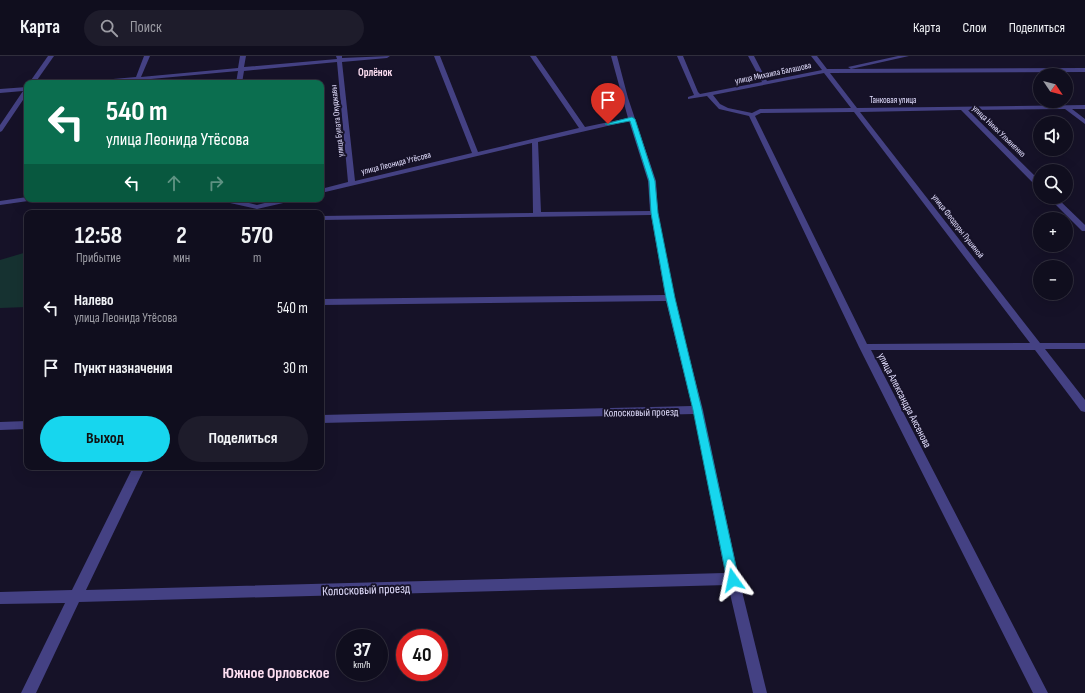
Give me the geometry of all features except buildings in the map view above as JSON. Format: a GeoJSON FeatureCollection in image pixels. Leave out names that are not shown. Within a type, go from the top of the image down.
{"type":"FeatureCollection","features":[{"type":"Feature","properties":{"kind":"street"},"geometry":{"type":"LineString","coordinates":[[34,80],[51,56]]}},
{"type":"Feature","properties":{"kind":"street"},"geometry":{"type":"LineString","coordinates":[[137,80],[147,56]]}},
{"type":"Feature","properties":{"kind":"street"},"geometry":{"type":"LineString","coordinates":[[239,80],[243,56]]}},
{"type":"Feature","properties":{"kind":"street"},"geometry":{"type":"LineString","coordinates":[[146,80],[339,58],[387,56]]}},
{"type":"Feature","properties":{"kind":"street"},"geometry":{"type":"LineString","coordinates":[[437,56],[476,154]]}},
{"type":"Feature","properties":{"kind":"street"},"geometry":{"type":"LineString","coordinates":[[533,56],[583,129]]}},
{"type":"Feature","properties":{"kind":"street"},"geometry":{"type":"LineString","coordinates":[[614,56],[652,181],[654,213],[670,298],[698,410],[733,580],[760,693]]}},
{"type":"Feature","properties":{"kind":"street"},"geometry":{"type":"LineString","coordinates":[[680,56],[694,93],[699,96]]}},
{"type":"Feature","properties":{"kind":"street"},"geometry":{"type":"LineString","coordinates":[[751,56],[766,84]]}},
{"type":"Feature","properties":{"kind":"street","name":"улица Феодоры Пушиной"},"geometry":{"type":"LineString","coordinates":[[814,56],[1085,408]]}},
{"type":"Feature","properties":{"kind":"street","name":"улица Михаила Балашова"},"geometry":{"type":"LineString","coordinates":[[690,98],[906,56]]}},
{"type":"Feature","properties":{"kind":"street","name":"улица Булата Окуджавы"},"geometry":{"type":"LineString","coordinates":[[339,58],[352,184]]}},
{"type":"Feature","properties":{"kind":"street"},"geometry":{"type":"LineString","coordinates":[[826,71],[1085,70]]}},
{"type":"Feature","properties":{"kind":"street"},"geometry":{"type":"LineString","coordinates":[[0,91],[24,90]]}},
{"type":"Feature","properties":{"kind":"street"},"geometry":{"type":"LineString","coordinates":[[0,130],[24,94]]}},
{"type":"Feature","properties":{"kind":"street","name":"Танковая улица"},"geometry":{"type":"LineString","coordinates":[[709,95],[718,105],[752,115],[760,111],[1033,107]]}},
{"type":"Feature","properties":{"kind":"street","name":"Танковая улица"},"geometry":{"type":"LineString","coordinates":[[1073,107],[1085,107]]}},
{"type":"Feature","properties":{"kind":"street","name":"улица Нины Ульяненко"},"geometry":{"type":"LineString","coordinates":[[962,108],[1033,178]]}},
{"type":"Feature","properties":{"kind":"street"},"geometry":{"type":"LineString","coordinates":[[1067,108],[1085,122]]}},
{"type":"Feature","properties":{"kind":"street","name":"улица Александра Аксенова"},"geometry":{"type":"LineString","coordinates":[[752,115],[864,347],[1041,693]]}},
{"type":"Feature","properties":{"kind":"street","name":"улица Леонида Утёсова"},"geometry":{"type":"LineString","coordinates":[[324,190],[583,129],[632,119]]}},
{"type":"Feature","properties":{"kind":"street"},"geometry":{"type":"LineString","coordinates":[[535,141],[537,214]]}},
{"type":"Feature","properties":{"kind":"street"},"geometry":{"type":"LineString","coordinates":[[0,203],[24,200]]}},
{"type":"Feature","properties":{"kind":"street"},"geometry":{"type":"LineString","coordinates":[[236,202],[257,207],[277,202]]}},
{"type":"Feature","properties":{"kind":"street"},"geometry":{"type":"LineString","coordinates":[[1059,204],[1085,230]]}},
{"type":"Feature","properties":{"kind":"street"},"geometry":{"type":"LineString","coordinates":[[324,218],[654,213]]}},
{"type":"Feature","properties":{"kind":"street"},"geometry":{"type":"LineString","coordinates":[[324,302],[670,298]]}},
{"type":"Feature","properties":{"kind":"street"},"geometry":{"type":"LineString","coordinates":[[864,347],[1085,346]]}},
{"type":"Feature","properties":{"kind":"street","name":"Колосковый проезд"},"geometry":{"type":"LineString","coordinates":[[324,419],[698,410]]}},
{"type":"Feature","properties":{"kind":"street"},"geometry":{"type":"LineString","coordinates":[[0,426],[24,425]]}},
{"type":"Feature","properties":{"kind":"street"},"geometry":{"type":"LineString","coordinates":[[28,693],[138,470]]}},
{"type":"Feature","properties":{"kind":"street","name":"Колосковый проезд"},"geometry":{"type":"LineString","coordinates":[[0,598],[733,580]]}},
{"type":"Feature","properties":{"kind":"green space"},"geometry":{"type":"Polygon","coordinates":[[[24,253],[24,307],[0,308],[0,260],[24,253]]]}},
{"type":"Feature","properties":{"kind":"district","name":"Орлёнок"},"geometry":{"type":"Point","coordinates":[375,72]}},
{"type":"Feature","properties":{"kind":"district","name":"Южное Орловское"},"geometry":{"type":"Point","coordinates":[276,672]}},
{"type":"Feature","properties":{"kind":"route"},"geometry":{"type":"LineString","coordinates":[[608,124],[632,119],[652,181],[654,213],[670,298],[698,410],[733,580]]}}]}
